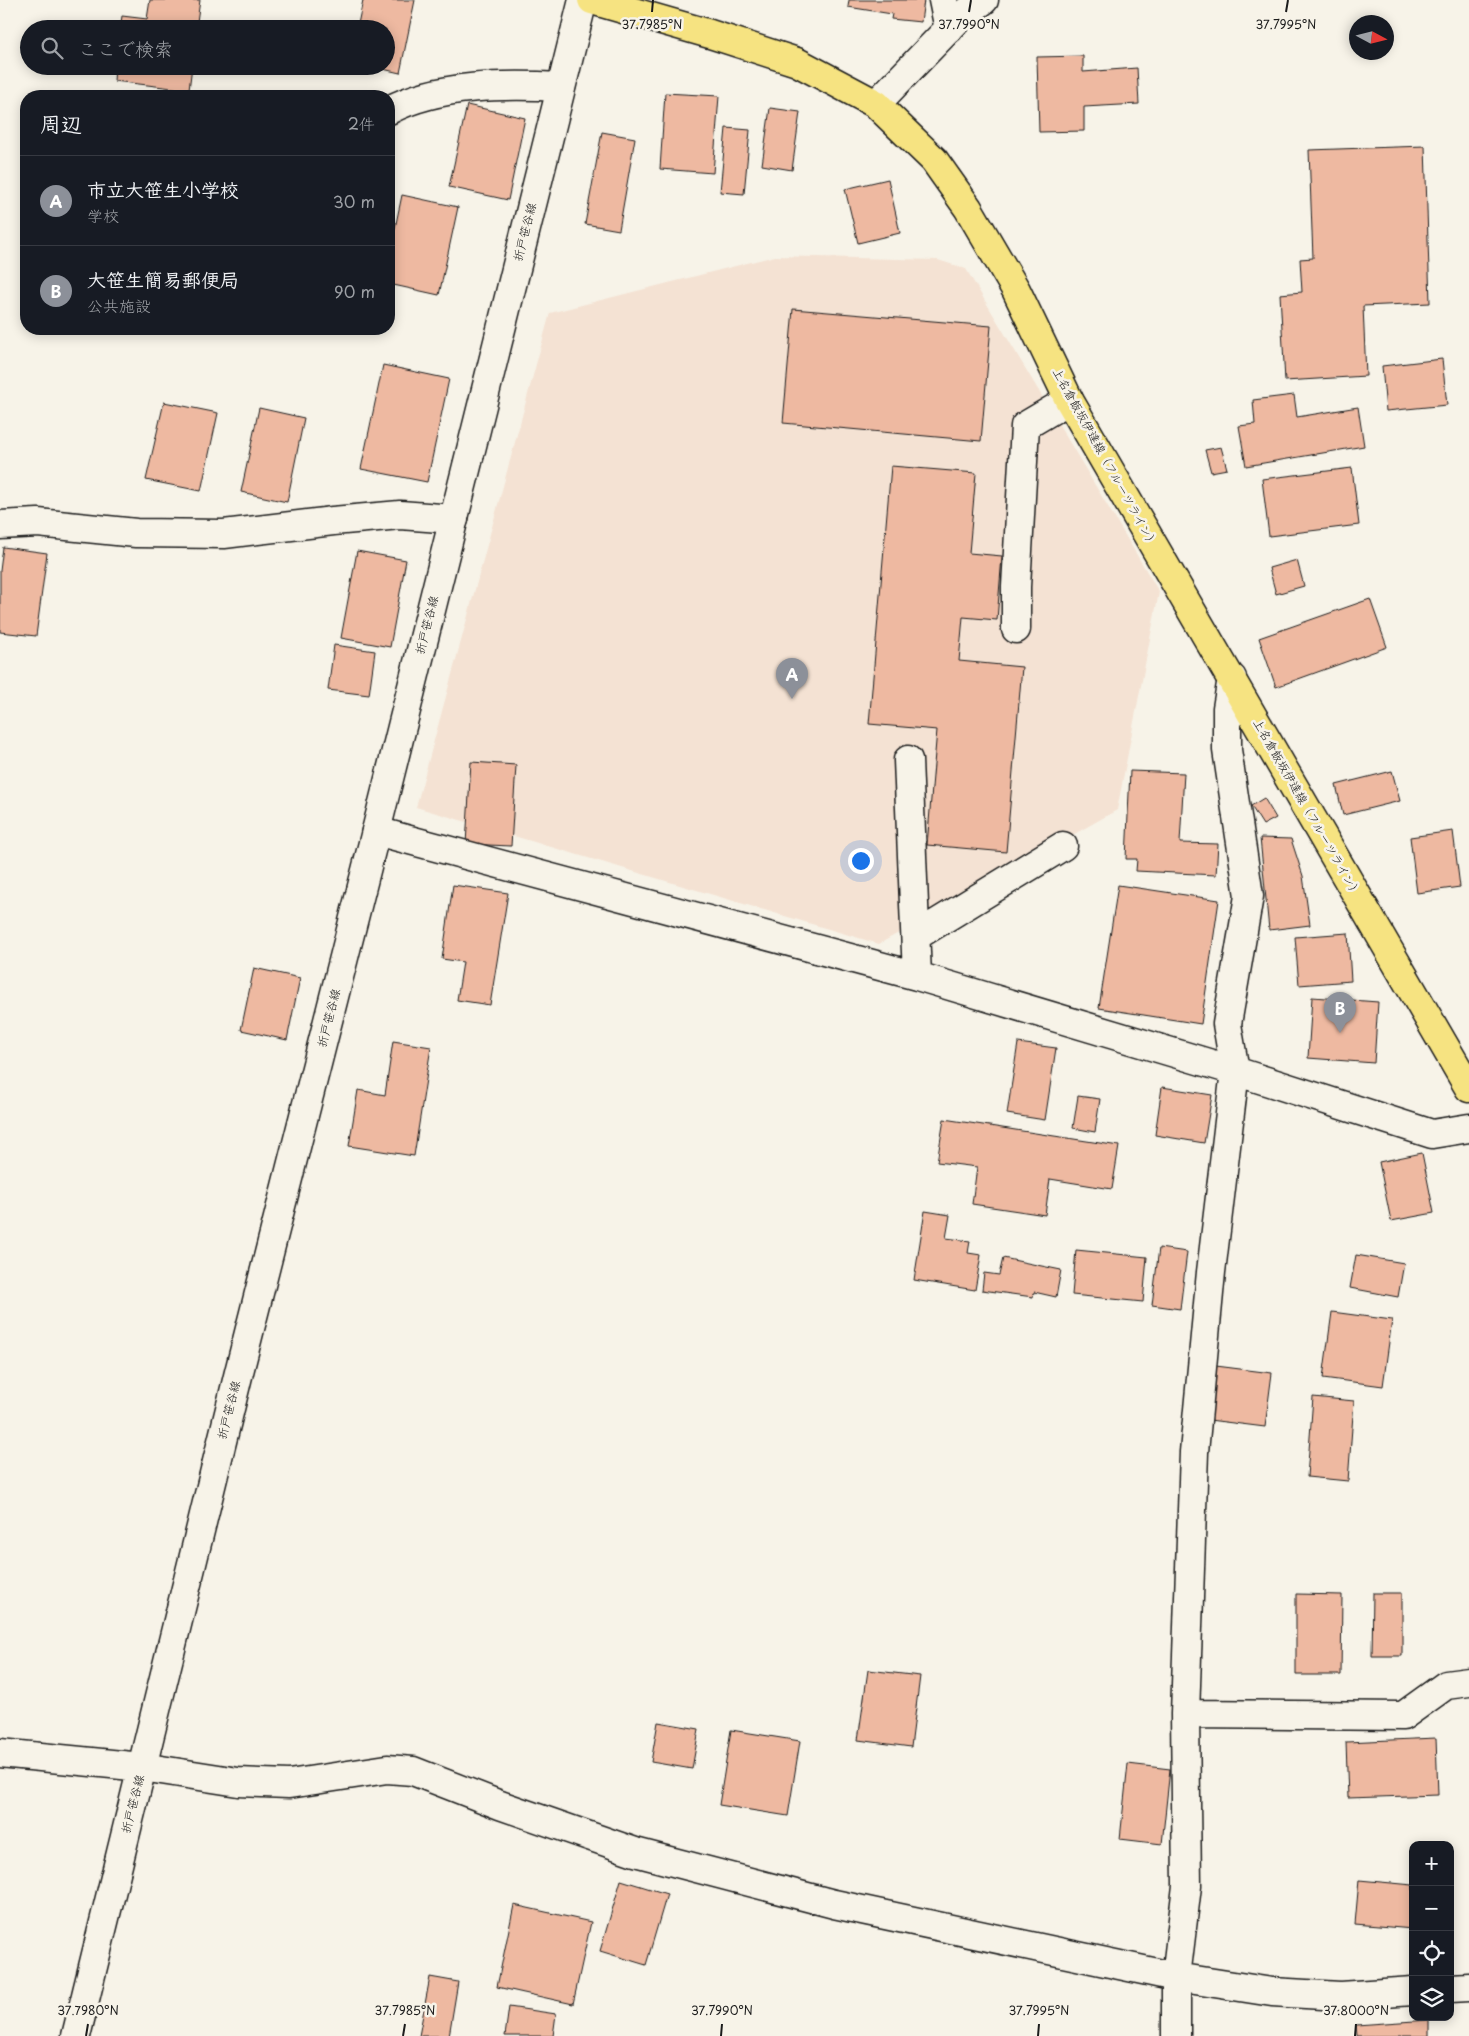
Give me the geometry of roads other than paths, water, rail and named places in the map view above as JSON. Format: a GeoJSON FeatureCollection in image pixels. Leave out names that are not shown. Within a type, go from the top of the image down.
{"type":"FeatureCollection","features":[{"type":"Feature","properties":{"kind":"main road","name":"上名倉飯坂伊達線（フルーツライン）"},"geometry":{"type":"LineString","coordinates":[[592,0],[710,34],[797,62],[876,104],[934,160],[968,208],[1016,290],[1069,400],[1469,1088]]}},
{"type":"Feature","properties":{"kind":"street","name":"折戸笹谷線"},"geometry":{"type":"LineString","coordinates":[[76,2036],[239,1372],[376,832],[583,0]]}},
{"type":"Feature","properties":{"kind":"street"},"geometry":{"type":"LineString","coordinates":[[942,0],[949,29]]}},
{"type":"Feature","properties":{"kind":"street"},"geometry":{"type":"LineString","coordinates":[[876,104],[960,17],[984,0]]}},
{"type":"Feature","properties":{"kind":"street"},"geometry":{"type":"LineString","coordinates":[[395,107],[438,93],[519,85],[561,87]]}},
{"type":"Feature","properties":{"kind":"street"},"geometry":{"type":"LineString","coordinates":[[1016,629],[1016,587],[1025,426],[1069,400]]}},
{"type":"Feature","properties":{"kind":"street"},"geometry":{"type":"LineString","coordinates":[[0,524],[38,523],[136,533],[224,534],[400,515],[454,519]]}},
{"type":"Feature","properties":{"kind":"street"},"geometry":{"type":"LineString","coordinates":[[1176,2036],[1176,1977],[1187,1886],[1185,1714],[1194,1452],[1235,1071],[1227,1024],[1249,896],[1227,750],[1227,708],[1232,678]]}},
{"type":"Feature","properties":{"kind":"street"},"geometry":{"type":"LineString","coordinates":[[908,760],[917,976]]}},
{"type":"Feature","properties":{"kind":"street"},"geometry":{"type":"LineString","coordinates":[[376,832],[917,976],[1235,1071],[1432,1134],[1469,1128]]}},
{"type":"Feature","properties":{"kind":"street"},"geometry":{"type":"LineString","coordinates":[[916,936],[1063,846]]}},
{"type":"Feature","properties":{"kind":"street"},"geometry":{"type":"LineString","coordinates":[[1185,1714],[1403,1716],[1446,1685],[1469,1682]]}},
{"type":"Feature","properties":{"kind":"street"},"geometry":{"type":"LineString","coordinates":[[0,1753],[142,1767],[238,1782],[289,1784],[387,1769],[413,1771],[500,1805],[635,1852],[834,1904],[1176,1977],[1272,1992],[1340,1996],[1409,1991]]}},
{"type":"Feature","properties":{"kind":"street"},"geometry":{"type":"LineString","coordinates":[[1454,1988],[1469,1987]]}},
{"type":"Feature","properties":{"kind":"place","name":"市立大笹生小学校"},"geometry":{"type":"Point","coordinates":[792,699]}},
{"type":"Feature","properties":{"kind":"place","name":"大笹生簡易郵便局"},"geometry":{"type":"Point","coordinates":[1340,1033]}}]}
